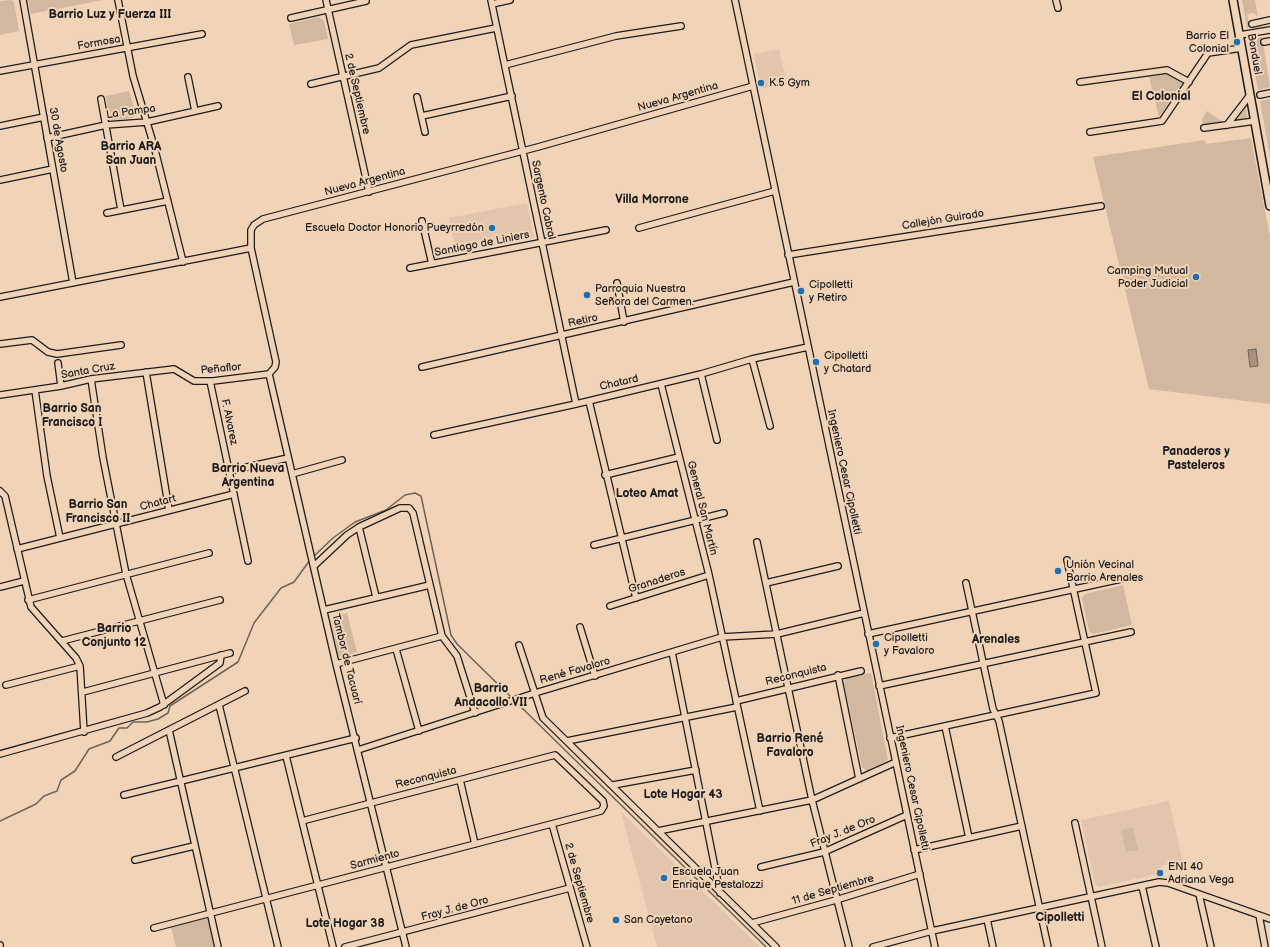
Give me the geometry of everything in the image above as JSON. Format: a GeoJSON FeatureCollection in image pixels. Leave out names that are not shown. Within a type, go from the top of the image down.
{"type":"FeatureCollection","features":[{"type":"Feature","properties":{"kind":"main road","name":"Bonduel"},"geometry":{"type":"LineString","coordinates":[[1233,0],[1270,206]]}},
{"type":"Feature","properties":{"kind":"street","name":"30 de Agosto"},"geometry":{"type":"LineString","coordinates":[[23,0],[73,283]]}},
{"type":"Feature","properties":{"kind":"street"},"geometry":{"type":"LineString","coordinates":[[118,0],[133,76],[147,122],[183,262]]}},
{"type":"Feature","properties":{"kind":"street","name":"2 de Septiembre"},"geometry":{"type":"LineString","coordinates":[[326,0],[369,192]]}},
{"type":"Feature","properties":{"kind":"street"},"geometry":{"type":"LineString","coordinates":[[492,2],[510,0]]}},
{"type":"Feature","properties":{"kind":"street","name":"Ingeniero Cesar Cipolletti"},"geometry":{"type":"LineString","coordinates":[[735,0],[935,947]]}},
{"type":"Feature","properties":{"kind":"street"},"geometry":{"type":"LineString","coordinates":[[1056,0],[1058,8]]}},
{"type":"Feature","properties":{"kind":"street"},"geometry":{"type":"LineString","coordinates":[[291,18],[366,1]]}},
{"type":"Feature","properties":{"kind":"street","name":"Sargento Cabral"},"geometry":{"type":"LineString","coordinates":[[492,2],[496,28],[512,96],[576,404]]}},
{"type":"Feature","properties":{"kind":"street"},"geometry":{"type":"LineString","coordinates":[[1252,24],[1270,20]]}},
{"type":"Feature","properties":{"kind":"street"},"geometry":{"type":"LineString","coordinates":[[505,65],[616,36],[681,26]]}},
{"type":"Feature","properties":{"kind":"street"},"geometry":{"type":"LineString","coordinates":[[311,84],[379,68],[412,45],[496,28]]}},
{"type":"Feature","properties":{"kind":"street"},"geometry":{"type":"LineString","coordinates":[[1240,35],[1270,30]]}},
{"type":"Feature","properties":{"kind":"street","name":"Formosa"},"geometry":{"type":"LineString","coordinates":[[0,71],[202,34]]}},
{"type":"Feature","properties":{"kind":"street"},"geometry":{"type":"LineString","coordinates":[[1090,132],[1162,121],[1208,53],[1242,48]]}},
{"type":"Feature","properties":{"kind":"street"},"geometry":{"type":"LineString","coordinates":[[1080,82],[1167,70],[1189,82]]}},
{"type":"Feature","properties":{"kind":"street"},"geometry":{"type":"LineString","coordinates":[[188,77],[195,111]]}},
{"type":"Feature","properties":{"kind":"street","name":"Nueva Argentina"},"geometry":{"type":"LineString","coordinates":[[251,248],[250,230],[254,225],[263,219],[523,151],[753,86]]}},
{"type":"Feature","properties":{"kind":"street"},"geometry":{"type":"LineString","coordinates":[[1260,95],[1270,93]]}},
{"type":"Feature","properties":{"kind":"street"},"geometry":{"type":"LineString","coordinates":[[1227,125],[1250,95]]}},
{"type":"Feature","properties":{"kind":"street"},"geometry":{"type":"LineString","coordinates":[[422,116],[512,96]]}},
{"type":"Feature","properties":{"kind":"street"},"geometry":{"type":"LineString","coordinates":[[417,97],[425,132]]}},
{"type":"Feature","properties":{"kind":"street"},"geometry":{"type":"LineString","coordinates":[[102,99],[121,210]]}},
{"type":"Feature","properties":{"kind":"street","name":"La Pampa"},"geometry":{"type":"LineString","coordinates":[[47,138],[106,125],[147,122],[218,106]]}},
{"type":"Feature","properties":{"kind":"street"},"geometry":{"type":"LineString","coordinates":[[0,126],[44,117]]}},
{"type":"Feature","properties":{"kind":"street"},"geometry":{"type":"LineString","coordinates":[[1204,128],[1255,121]]}},
{"type":"Feature","properties":{"kind":"street"},"geometry":{"type":"LineString","coordinates":[[0,180],[53,169]]}},
{"type":"Feature","properties":{"kind":"street"},"geometry":{"type":"LineString","coordinates":[[639,228],[775,191]]}},
{"type":"Feature","properties":{"kind":"street"},"geometry":{"type":"LineString","coordinates":[[107,213],[168,201]]}},
{"type":"Feature","properties":{"kind":"street","name":"Callejón Guirado"},"geometry":{"type":"LineString","coordinates":[[788,255],[1101,206]]}},
{"type":"Feature","properties":{"kind":"street"},"geometry":{"type":"LineString","coordinates":[[422,221],[432,264]]}},
{"type":"Feature","properties":{"kind":"street","name":"Santiago de Liniers"},"geometry":{"type":"LineString","coordinates":[[410,268],[606,230]]}},
{"type":"Feature","properties":{"kind":"street"},"geometry":{"type":"LineString","coordinates":[[0,297],[251,248],[276,362],[275,367],[269,374]]}},
{"type":"Feature","properties":{"kind":"street","name":"Retiro"},"geometry":{"type":"LineString","coordinates":[[422,367],[794,282]]}},
{"type":"Feature","properties":{"kind":"street"},"geometry":{"type":"LineString","coordinates":[[617,283],[624,322]]}},
{"type":"Feature","properties":{"kind":"street"},"geometry":{"type":"LineString","coordinates":[[0,344],[32,340],[48,352],[57,354],[121,345]]}},
{"type":"Feature","properties":{"kind":"street","name":"Chatard"},"geometry":{"type":"LineString","coordinates":[[434,436],[661,384],[752,359],[808,347]]}},
{"type":"Feature","properties":{"kind":"street"},"geometry":{"type":"LineString","coordinates":[[752,359],[770,426]]}},
{"type":"Feature","properties":{"kind":"street"},"geometry":{"type":"LineString","coordinates":[[58,363],[61,386]]}},
{"type":"Feature","properties":{"kind":"street","name":"Santa Cruz"},"geometry":{"type":"LineString","coordinates":[[0,395],[174,368],[178,370]]}},
{"type":"Feature","properties":{"kind":"street","name":"Peñaflor"},"geometry":{"type":"LineString","coordinates":[[178,370],[194,381],[210,381],[269,374]]}},
{"type":"Feature","properties":{"kind":"street"},"geometry":{"type":"LineString","coordinates":[[146,372],[169,510]]}},
{"type":"Feature","properties":{"kind":"street","name":"Tambor de Tacuarí"},"geometry":{"type":"LineString","coordinates":[[269,374],[336,664],[356,738],[406,947]]}},
{"type":"Feature","properties":{"kind":"street"},"geometry":{"type":"LineString","coordinates":[[700,374],[717,440]]}},
{"type":"Feature","properties":{"kind":"street"},"geometry":{"type":"LineString","coordinates":[[91,380],[103,458],[126,574],[164,705]]}},
{"type":"Feature","properties":{"kind":"street","name":"F. Alvarez"},"geometry":{"type":"LineString","coordinates":[[210,381],[248,560]]}},
{"type":"Feature","properties":{"kind":"street","name":"General San Martín"},"geometry":{"type":"LineString","coordinates":[[661,384],[709,575],[760,811]]}},
{"type":"Feature","properties":{"kind":"street"},"geometry":{"type":"LineString","coordinates":[[35,390],[47,476],[60,538]]}},
{"type":"Feature","properties":{"kind":"street"},"geometry":{"type":"LineString","coordinates":[[589,401],[605,475],[636,598]]}},
{"type":"Feature","properties":{"kind":"street"},"geometry":{"type":"LineString","coordinates":[[229,471],[288,458]]}},
{"type":"Feature","properties":{"kind":"street"},"geometry":{"type":"LineString","coordinates":[[605,475],[679,458]]}},
{"type":"Feature","properties":{"kind":"street"},"geometry":{"type":"LineString","coordinates":[[292,474],[342,460]]}},
{"type":"Feature","properties":{"kind":"street"},"geometry":{"type":"LineString","coordinates":[[0,491],[5,496],[30,607],[76,658],[80,666],[84,732]]}},
{"type":"Feature","properties":{"kind":"street","name":"Chatart"},"geometry":{"type":"LineString","coordinates":[[17,549],[234,494]]}},
{"type":"Feature","properties":{"kind":"street"},"geometry":{"type":"LineString","coordinates":[[313,563],[347,535],[359,528],[400,508],[409,508],[413,513],[442,636],[459,662],[474,713]]}},
{"type":"Feature","properties":{"kind":"street"},"geometry":{"type":"LineString","coordinates":[[594,545],[724,512]]}},
{"type":"Feature","properties":{"kind":"street"},"geometry":{"type":"LineString","coordinates":[[359,528],[376,597]]}},
{"type":"Feature","properties":{"kind":"street"},"geometry":{"type":"LineString","coordinates":[[757,542],[812,800],[849,947]]}},
{"type":"Feature","properties":{"kind":"street"},"geometry":{"type":"LineString","coordinates":[[28,600],[209,553]]}},
{"type":"Feature","properties":{"kind":"street"},"geometry":{"type":"LineString","coordinates":[[890,738],[1096,693],[1067,560]]}},
{"type":"Feature","properties":{"kind":"street"},"geometry":{"type":"LineString","coordinates":[[766,583],[838,566]]}},
{"type":"Feature","properties":{"kind":"street","name":"Granaderos"},"geometry":{"type":"LineString","coordinates":[[610,606],[709,575]]}},
{"type":"Feature","properties":{"kind":"street"},"geometry":{"type":"LineString","coordinates":[[868,634],[1121,579]]}},
{"type":"Feature","properties":{"kind":"street"},"geometry":{"type":"LineString","coordinates":[[0,587],[24,581]]}},
{"type":"Feature","properties":{"kind":"street"},"geometry":{"type":"LineString","coordinates":[[966,583],[993,709],[999,721],[1048,947]]}},
{"type":"Feature","properties":{"kind":"street"},"geometry":{"type":"LineString","coordinates":[[324,610],[430,585]]}},
{"type":"Feature","properties":{"kind":"street"},"geometry":{"type":"LineString","coordinates":[[62,642],[140,620],[220,600]]}},
{"type":"Feature","properties":{"kind":"street","name":"René Favaloro"},"geometry":{"type":"LineString","coordinates":[[358,750],[535,693],[722,637],[777,634],[864,613]]}},
{"type":"Feature","properties":{"kind":"street"},"geometry":{"type":"LineString","coordinates":[[580,627],[595,676]]}},
{"type":"Feature","properties":{"kind":"street"},"geometry":{"type":"LineString","coordinates":[[880,686],[1131,632]]}},
{"type":"Feature","properties":{"kind":"street"},"geometry":{"type":"LineString","coordinates":[[336,664],[442,636]]}},
{"type":"Feature","properties":{"kind":"street"},"geometry":{"type":"LineString","coordinates":[[519,645],[543,718],[720,894],[776,947]]}},
{"type":"Feature","properties":{"kind":"street"},"geometry":{"type":"LineString","coordinates":[[396,649],[419,731]]}},
{"type":"Feature","properties":{"kind":"street"},"geometry":{"type":"LineString","coordinates":[[672,652],[720,894]]}},
{"type":"Feature","properties":{"kind":"street"},"geometry":{"type":"LineString","coordinates":[[82,692],[230,653]]}},
{"type":"Feature","properties":{"kind":"street"},"geometry":{"type":"LineString","coordinates":[[0,754],[130,719],[164,705],[220,663],[221,655]]}},
{"type":"Feature","properties":{"kind":"street"},"geometry":{"type":"LineString","coordinates":[[6,685],[80,666]]}},
{"type":"Feature","properties":{"kind":"street","name":"Reconquista"},"geometry":{"type":"LineString","coordinates":[[567,741],[685,717],[737,704],[788,687],[861,671]]}},
{"type":"Feature","properties":{"kind":"street"},"geometry":{"type":"LineString","coordinates":[[838,676],[859,779]]}},
{"type":"Feature","properties":{"kind":"street"},"geometry":{"type":"LineString","coordinates":[[116,756],[244,691]]}},
{"type":"Feature","properties":{"kind":"street"},"geometry":{"type":"LineString","coordinates":[[219,705],[233,769],[278,947]]}},
{"type":"Feature","properties":{"kind":"street"},"geometry":{"type":"LineString","coordinates":[[945,726],[970,838]]}},
{"type":"Feature","properties":{"kind":"street"},"geometry":{"type":"LineString","coordinates":[[169,730],[218,947]]}},
{"type":"Feature","properties":{"kind":"street"},"geometry":{"type":"LineString","coordinates":[[124,795],[356,738]]}},
{"type":"Feature","properties":{"kind":"street","name":"Reconquista"},"geometry":{"type":"LineString","coordinates":[[302,821],[555,755],[603,801],[604,806],[601,811]]}},
{"type":"Feature","properties":{"kind":"street"},"geometry":{"type":"LineString","coordinates":[[286,756],[333,947]]}},
{"type":"Feature","properties":{"kind":"street"},"geometry":{"type":"LineString","coordinates":[[658,831],[812,800],[896,762]]}},
{"type":"Feature","properties":{"kind":"street"},"geometry":{"type":"LineString","coordinates":[[612,785],[696,770]]}},
{"type":"Feature","properties":{"kind":"street"},"geometry":{"type":"LineString","coordinates":[[460,780],[475,844]]}},
{"type":"Feature","properties":{"kind":"street","name":"Sarmiento"},"geometry":{"type":"LineString","coordinates":[[154,928],[601,811]]}},
{"type":"Feature","properties":{"kind":"street","name":"Fray J. de Oro"},"geometry":{"type":"LineString","coordinates":[[761,867],[824,852],[907,815]]}},
{"type":"Feature","properties":{"kind":"street"},"geometry":{"type":"LineString","coordinates":[[1075,823],[1102,947]]}},
{"type":"Feature","properties":{"kind":"street","name":"2 de Septiembre"},"geometry":{"type":"LineString","coordinates":[[552,824],[587,947]]}},
{"type":"Feature","properties":{"kind":"street"},"geometry":{"type":"LineString","coordinates":[[914,850],[1022,826]]}},
{"type":"Feature","properties":{"kind":"street"},"geometry":{"type":"LineString","coordinates":[[135,860],[194,846]]}},
{"type":"Feature","properties":{"kind":"street","name":"11 de Septiembre"},"geometry":{"type":"LineString","coordinates":[[752,923],[836,900],[920,874]]}},
{"type":"Feature","properties":{"kind":"street"},"geometry":{"type":"LineString","coordinates":[[873,947],[932,931],[986,919],[1142,886],[1168,883],[1270,919]]}},
{"type":"Feature","properties":{"kind":"street"},"geometry":{"type":"LineString","coordinates":[[1142,886],[1156,947]]}},
{"type":"Feature","properties":{"kind":"street","name":"Fray J. de Oro"},"geometry":{"type":"LineString","coordinates":[[345,947],[570,888]]}},
{"type":"Feature","properties":{"kind":"street"},"geometry":{"type":"LineString","coordinates":[[1199,894],[1210,947]]}},
{"type":"Feature","properties":{"kind":"street"},"geometry":{"type":"LineString","coordinates":[[1258,915],[1265,947]]}},
{"type":"Feature","properties":{"kind":"street"},"geometry":{"type":"LineString","coordinates":[[986,919],[993,947]]}},
{"type":"Feature","properties":{"kind":"shaded area"},"geometry":{"type":"Polygon","coordinates":[[[11,0],[14,2],[19,31],[0,35],[0,1],[11,0]]]}},
{"type":"Feature","properties":{"kind":"shaded area"},"geometry":{"type":"Polygon","coordinates":[[[28,0],[103,0],[31,14],[28,0]]]}},
{"type":"Feature","properties":{"kind":"shaded area"},"geometry":{"type":"Polygon","coordinates":[[[1242,0],[1255,0],[1258,16],[1253,13],[1247,14],[1249,27],[1247,28],[1242,0]]]}},
{"type":"Feature","properties":{"kind":"shaded area"},"geometry":{"type":"Polygon","coordinates":[[[319,17],[324,21],[328,39],[294,45],[289,24],[319,17]]]}},
{"type":"Feature","properties":{"kind":"shaded area"},"geometry":{"type":"Polygon","coordinates":[[[1262,37],[1270,87],[1258,90],[1249,40],[1262,37]]]}},
{"type":"Feature","properties":{"kind":"shaded area"},"geometry":{"type":"Polygon","coordinates":[[[779,49],[787,83],[761,89],[754,54],[779,49]]]}},
{"type":"Feature","properties":{"kind":"shaded area"},"geometry":{"type":"Polygon","coordinates":[[[1168,74],[1183,82],[1159,117],[1149,77],[1168,74]]]}},
{"type":"Feature","properties":{"kind":"shaded area"},"geometry":{"type":"Polygon","coordinates":[[[129,91],[136,114],[133,118],[112,120],[108,117],[106,96],[129,91]]]}},
{"type":"Feature","properties":{"kind":"shaded area"},"geometry":{"type":"Polygon","coordinates":[[[1270,99],[1270,157],[1260,101],[1270,99]]]}},
{"type":"Feature","properties":{"kind":"shaded area"},"geometry":{"type":"Polygon","coordinates":[[[1245,105],[1248,120],[1231,123],[1245,105]]]}},
{"type":"Feature","properties":{"kind":"shaded area"},"geometry":{"type":"Polygon","coordinates":[[[1207,111],[1226,124],[1203,128],[1202,119],[1207,111]]]}},
{"type":"Feature","properties":{"kind":"shaded area","name":"Camping Mutual Poder Judicial"},"geometry":{"type":"Polygon","coordinates":[[[1251,138],[1270,237],[1270,404],[1149,389],[1093,157],[1205,140],[1206,144],[1251,138]]]}},
{"type":"Feature","properties":{"kind":"shaded area","name":"Escuela Doctor Honorio Pueyrredón"},"geometry":{"type":"Polygon","coordinates":[[[527,203],[534,238],[456,252],[449,218],[527,203]]]}},
{"type":"Feature","properties":{"kind":"shaded area"},"geometry":{"type":"Polygon","coordinates":[[[1256,349],[1258,366],[1250,367],[1248,350],[1256,349]]]}},
{"type":"Feature","properties":{"kind":"shaded area"},"geometry":{"type":"Polygon","coordinates":[[[1123,585],[1132,625],[1093,634],[1089,631],[1082,598],[1085,594],[1123,585]]]}},
{"type":"Feature","properties":{"kind":"shaded area"},"geometry":{"type":"Polygon","coordinates":[[[347,613],[357,652],[339,657],[331,621],[334,617],[347,613]]]}},
{"type":"Feature","properties":{"kind":"shaded area"},"geometry":{"type":"Polygon","coordinates":[[[871,673],[888,760],[867,771],[862,767],[844,684],[846,678],[871,673]]]}},
{"type":"Feature","properties":{"kind":"shaded area"},"geometry":{"type":"Polygon","coordinates":[[[1169,801],[1183,862],[1161,866],[1162,873],[1099,887],[1095,884],[1081,820],[1169,801]]]}},
{"type":"Feature","properties":{"kind":"shaded area","name":"Escuela Juan Enrique Pestalozzi"},"geometry":{"type":"Polygon","coordinates":[[[621,812],[757,944],[760,947],[657,947],[621,812]]]}},
{"type":"Feature","properties":{"kind":"shaded area"},"geometry":{"type":"Polygon","coordinates":[[[1133,827],[1138,850],[1126,852],[1121,830],[1133,827]]]}},
{"type":"Feature","properties":{"kind":"shaded area"},"geometry":{"type":"Polygon","coordinates":[[[206,918],[210,921],[216,947],[176,947],[171,927],[206,918]]]}},
{"type":"Feature","properties":{"kind":"waterway"},"geometry":{"type":"LineString","coordinates":[[313,557],[333,538],[355,522],[386,510],[405,495],[415,493],[421,496],[451,635],[457,644],[510,696]]}},
{"type":"Feature","properties":{"kind":"waterway"},"geometry":{"type":"LineString","coordinates":[[0,821],[36,804],[44,796],[57,791],[61,780],[75,771],[89,749],[110,741],[119,728],[127,728],[133,722],[147,722],[158,719],[168,713],[170,706],[238,662],[254,623],[281,588],[294,582],[310,560]]}},
{"type":"Feature","properties":{"kind":"waterway"},"geometry":{"type":"LineString","coordinates":[[519,705],[766,947]]}},
{"type":"Feature","properties":{"kind":"place","name":"Barrio El Colonial"},"geometry":{"type":"Point","coordinates":[1237,42]}},
{"type":"Feature","properties":{"kind":"place","name":"K.5 Gym"},"geometry":{"type":"Point","coordinates":[761,83]}},
{"type":"Feature","properties":{"kind":"place","name":"Escuela Doctor Honorio Pueyrredón"},"geometry":{"type":"Point","coordinates":[492,228]}},
{"type":"Feature","properties":{"kind":"place","name":"Camping Mutual Poder Judicial"},"geometry":{"type":"Point","coordinates":[1196,277]}},
{"type":"Feature","properties":{"kind":"place","name":"Cipolletti y Retiro"},"geometry":{"type":"Point","coordinates":[801,291]}},
{"type":"Feature","properties":{"kind":"place","name":"Parroquia Nuestra Señora del Carmen."},"geometry":{"type":"Point","coordinates":[587,295]}},
{"type":"Feature","properties":{"kind":"place","name":"Cipolletti y Chatard"},"geometry":{"type":"Point","coordinates":[816,362]}},
{"type":"Feature","properties":{"kind":"place","name":"Unión Vecinal Barrio Arenales"},"geometry":{"type":"Point","coordinates":[1058,571]}},
{"type":"Feature","properties":{"kind":"place","name":"Cipolletti y Favaloro"},"geometry":{"type":"Point","coordinates":[876,644]}},
{"type":"Feature","properties":{"kind":"place","name":"ENI 40 Adriana Vega"},"geometry":{"type":"Point","coordinates":[1160,873]}},
{"type":"Feature","properties":{"kind":"place","name":"Escuela Juan Enrique Pestalozzi"},"geometry":{"type":"Point","coordinates":[664,878]}},
{"type":"Feature","properties":{"kind":"place","name":"San Cayetano"},"geometry":{"type":"Point","coordinates":[616,920]}},
{"type":"Feature","properties":{"kind":"district","name":"Barrio Luz y Fuerza III"},"geometry":{"type":"Point","coordinates":[110,15]}},
{"type":"Feature","properties":{"kind":"district","name":"El Colonial"},"geometry":{"type":"Point","coordinates":[1161,97]}},
{"type":"Feature","properties":{"kind":"district","name":"Barrio ARA San Juan"},"geometry":{"type":"Point","coordinates":[131,154]}},
{"type":"Feature","properties":{"kind":"district","name":"Villa Morrone"},"geometry":{"type":"Point","coordinates":[652,200]}},
{"type":"Feature","properties":{"kind":"district","name":"Barrio San Francisco I"},"geometry":{"type":"Point","coordinates":[72,416]}},
{"type":"Feature","properties":{"kind":"district","name":"Panaderos y Pasteleros"},"geometry":{"type":"Point","coordinates":[1196,459]}},
{"type":"Feature","properties":{"kind":"district","name":"Barrio Nueva Argentina"},"geometry":{"type":"Point","coordinates":[248,476]}},
{"type":"Feature","properties":{"kind":"district","name":"Loteo Amat"},"geometry":{"type":"Point","coordinates":[647,494]}},
{"type":"Feature","properties":{"kind":"district","name":"Barrio San Francisco II"},"geometry":{"type":"Point","coordinates":[98,512]}},
{"type":"Feature","properties":{"kind":"district","name":"Barrio Conjunto 12"},"geometry":{"type":"Point","coordinates":[114,636]}},
{"type":"Feature","properties":{"kind":"district","name":"Arenales"},"geometry":{"type":"Point","coordinates":[996,640]}},
{"type":"Feature","properties":{"kind":"district","name":"Barrio Andacollo VII"},"geometry":{"type":"Point","coordinates":[491,696]}},
{"type":"Feature","properties":{"kind":"district","name":"Barrio René Favaloro"},"geometry":{"type":"Point","coordinates":[790,746]}},
{"type":"Feature","properties":{"kind":"district","name":"Lote Hogar 43"},"geometry":{"type":"Point","coordinates":[683,795]}},
{"type":"Feature","properties":{"kind":"district","name":"Cipolletti"},"geometry":{"type":"Point","coordinates":[1060,918]}},
{"type":"Feature","properties":{"kind":"district","name":"Lote Hogar 38"},"geometry":{"type":"Point","coordinates":[345,924]}}]}
